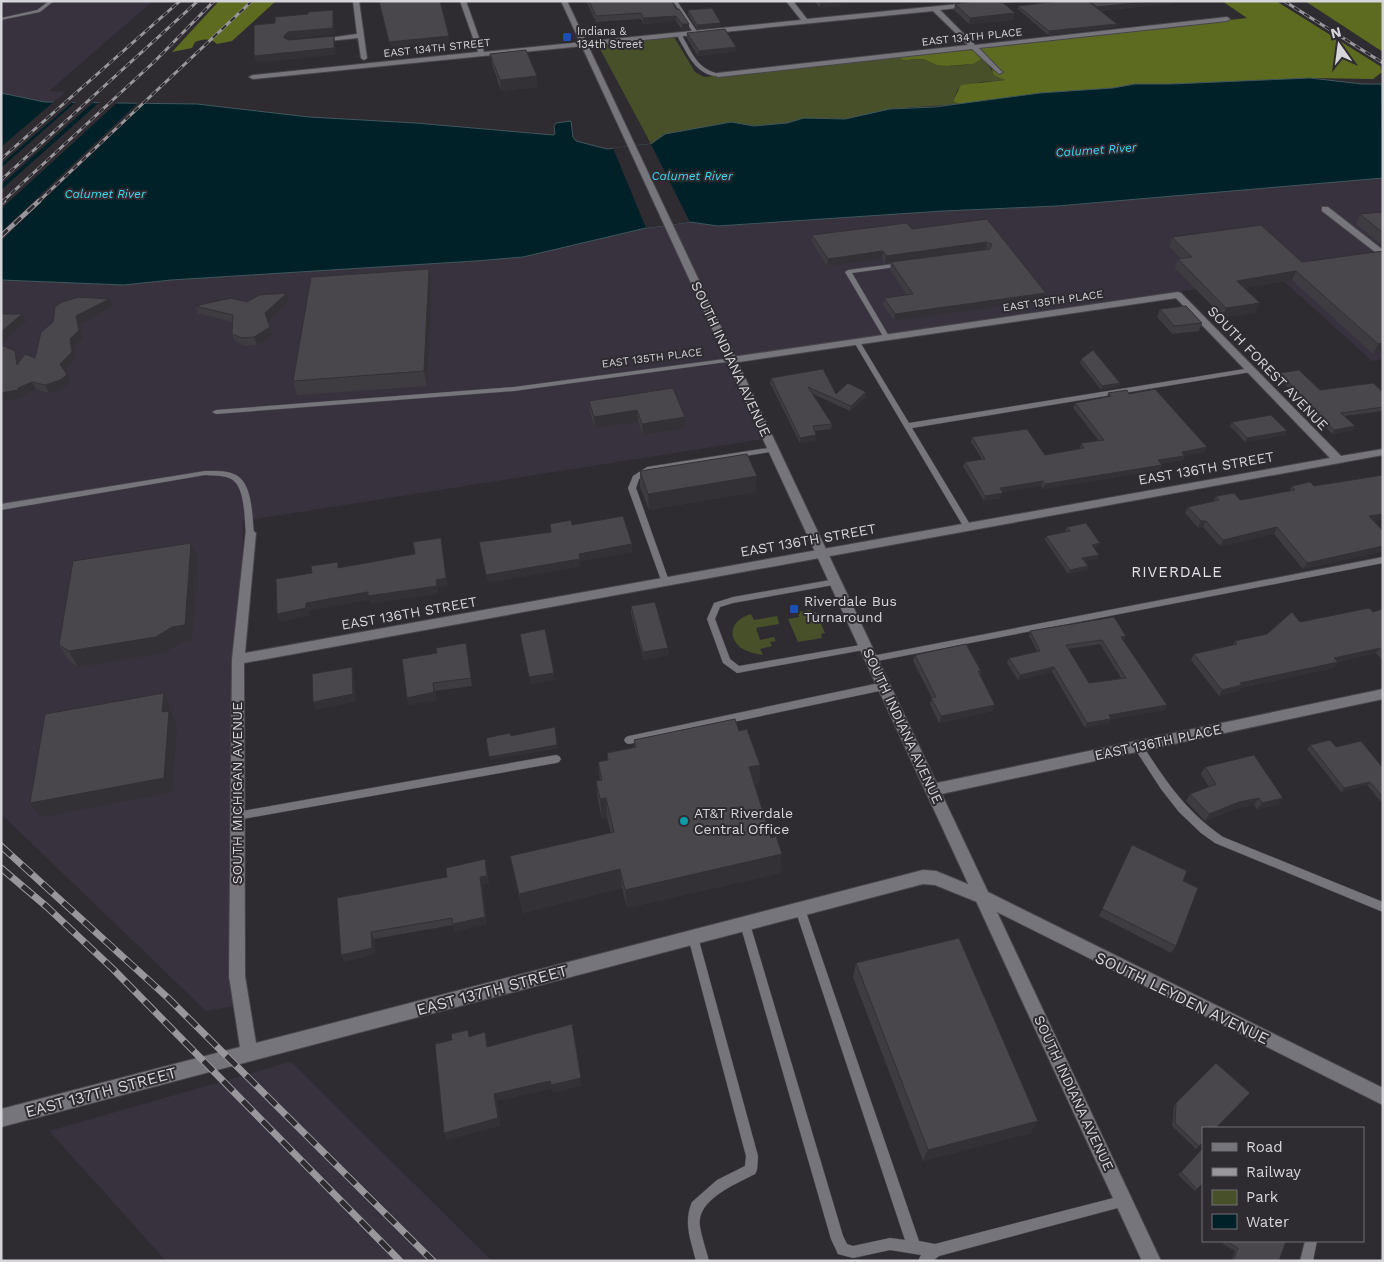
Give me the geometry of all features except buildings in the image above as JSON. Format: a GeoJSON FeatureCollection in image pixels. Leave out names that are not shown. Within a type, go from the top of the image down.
{"type":"FeatureCollection","features":[{"type":"Feature","properties":{"kind":"street"},"geometry":{"type":"LineString","coordinates":[[356,1],[364,58]]}},
{"type":"Feature","properties":{"kind":"street"},"geometry":{"type":"LineString","coordinates":[[463,1],[482,55]]}},
{"type":"Feature","properties":{"kind":"street","name":"SOUTH INDIANA AVENUE"},"geometry":{"type":"LineString","coordinates":[[564,1],[1152,1261]]}},
{"type":"Feature","properties":{"kind":"street"},"geometry":{"type":"LineString","coordinates":[[789,1],[806,22]]}},
{"type":"Feature","properties":{"kind":"street","name":"EAST 134TH STREET"},"geometry":{"type":"LineString","coordinates":[[253,77],[1011,1]]}},
{"type":"Feature","properties":{"kind":"street"},"geometry":{"type":"LineString","coordinates":[[935,9],[999,72]]}},
{"type":"Feature","properties":{"kind":"street","name":"EAST 134TH PLACE"},"geometry":{"type":"LineString","coordinates":[[718,75],[1227,19]]}},
{"type":"Feature","properties":{"kind":"street"},"geometry":{"type":"LineString","coordinates":[[308,41],[361,36]]}},
{"type":"Feature","properties":{"kind":"street"},"geometry":{"type":"LineString","coordinates":[[1325,209],[1383,255]]}},
{"type":"Feature","properties":{"kind":"street","name":"EAST 135TH PLACE"},"geometry":{"type":"LineString","coordinates":[[732,360],[1178,295]]}},
{"type":"Feature","properties":{"kind":"street","name":"SOUTH FOREST AVENUE"},"geometry":{"type":"LineString","coordinates":[[1178,295],[1338,460]]}},
{"type":"Feature","properties":{"kind":"street","name":"EAST 136TH STREET"},"geometry":{"type":"LineString","coordinates":[[238,659],[1383,452]]}},
{"type":"Feature","properties":{"kind":"street","name":"SOUTH MICHIGAN AVENUE"},"geometry":{"type":"LineString","coordinates":[[249,1053],[237,976],[237,816],[238,659],[250,533]]}},
{"type":"Feature","properties":{"kind":"street","name":"EAST 136TH PLACE"},"geometry":{"type":"LineString","coordinates":[[932,790],[1383,694]]}},
{"type":"Feature","properties":{"kind":"street","name":"EAST 137TH STREET"},"geometry":{"type":"LineString","coordinates":[[1,1118],[923,877],[936,878],[982,897]]}},
{"type":"Feature","properties":{"kind":"street","name":"SOUTH LEYDEN AVENUE"},"geometry":{"type":"LineString","coordinates":[[982,897],[1383,1097]]}},
{"type":"Feature","properties":{"kind":"lane"},"geometry":{"type":"LineString","coordinates":[[1,19],[38,11],[52,1]]}},
{"type":"Feature","properties":{"kind":"lane"},"geometry":{"type":"LineString","coordinates":[[675,1],[696,33]]}},
{"type":"Feature","properties":{"kind":"lane"},"geometry":{"type":"LineString","coordinates":[[679,35],[701,70],[708,75],[718,75]]}},
{"type":"Feature","properties":{"kind":"lane"},"geometry":{"type":"LineString","coordinates":[[886,338],[848,272],[907,264]]}},
{"type":"Feature","properties":{"kind":"lane"},"geometry":{"type":"LineString","coordinates":[[857,342],[967,526]]}},
{"type":"Feature","properties":{"kind":"lane","name":"EAST 135TH PLACE"},"geometry":{"type":"LineString","coordinates":[[216,412],[514,389],[732,360]]}},
{"type":"Feature","properties":{"kind":"lane"},"geometry":{"type":"LineString","coordinates":[[907,426],[1251,370]]}},
{"type":"Feature","properties":{"kind":"lane"},"geometry":{"type":"LineString","coordinates":[[665,581],[632,488],[636,478],[647,470],[774,450]]}},
{"type":"Feature","properties":{"kind":"lane"},"geometry":{"type":"LineString","coordinates":[[1,507],[205,473],[223,474],[236,478],[242,486],[250,533]]}},
{"type":"Feature","properties":{"kind":"lane"},"geometry":{"type":"LineString","coordinates":[[836,582],[733,600],[717,605],[711,618],[726,661],[737,670],[869,653],[1383,560]]}},
{"type":"Feature","properties":{"kind":"lane"},"geometry":{"type":"LineString","coordinates":[[629,740],[884,686]]}},
{"type":"Feature","properties":{"kind":"lane"},"geometry":{"type":"LineString","coordinates":[[1138,746],[1173,799],[1200,828],[1219,840],[1383,907]]}},
{"type":"Feature","properties":{"kind":"lane"},"geometry":{"type":"LineString","coordinates":[[237,816],[556,759]]}},
{"type":"Feature","properties":{"kind":"lane"},"geometry":{"type":"LineString","coordinates":[[800,909],[914,1247]]}},
{"type":"Feature","properties":{"kind":"lane"},"geometry":{"type":"LineString","coordinates":[[745,924],[837,1239],[843,1249],[853,1252],[890,1244],[935,1250],[1124,1201]]}},
{"type":"Feature","properties":{"kind":"lane"},"geometry":{"type":"LineString","coordinates":[[693,937],[752,1156],[751,1170],[721,1184],[696,1206],[693,1225],[703,1261]]}},
{"type":"Feature","properties":{"kind":"lane"},"geometry":{"type":"LineString","coordinates":[[1306,1261],[1311,1242]]}},
{"type":"Feature","properties":{"kind":"lane"},"geometry":{"type":"LineString","coordinates":[[924,1261],[935,1250]]}},
{"type":"Feature","properties":{"kind":"shaded area"},"geometry":{"type":"Polygon","coordinates":[[[1,1],[153,1],[49,91],[66,92],[54,102],[45,102],[1,93],[1,1]]]}},
{"type":"Feature","properties":{"kind":"shaded area"},"geometry":{"type":"Polygon","coordinates":[[[1383,178],[1383,359],[1372,361],[1279,277],[727,358],[764,439],[243,521],[233,1006],[206,1011],[1,814],[1,280],[124,285],[171,280],[475,261],[523,257],[646,228],[690,222],[718,226],[943,211],[1057,206],[1383,178]]]}},
{"type":"Feature","properties":{"kind":"shaded area"},"geometry":{"type":"Polygon","coordinates":[[[291,1062],[492,1261],[166,1261],[49,1131],[291,1062]]]}},
{"type":"Feature","properties":{"kind":"green space"},"geometry":{"type":"Polygon","coordinates":[[[219,1],[276,1],[232,41],[217,44],[209,40],[201,40],[195,42],[192,48],[172,52],[219,1]]]}},
{"type":"Feature","properties":{"kind":"green space"},"geometry":{"type":"Polygon","coordinates":[[[1222,1],[1276,1],[1380,66],[1382,72],[1373,79],[1310,78],[1135,84],[1113,88],[1040,93],[959,104],[953,101],[961,85],[1005,80],[994,75],[991,66],[981,59],[973,64],[947,66],[937,65],[924,59],[904,60],[897,57],[1247,18],[1222,1]]]}},
{"type":"Feature","properties":{"kind":"green space"},"geometry":{"type":"Polygon","coordinates":[[[1305,1],[1383,1],[1383,52],[1305,1]]]}},
{"type":"Feature","properties":{"kind":"green space"},"geometry":{"type":"Polygon","coordinates":[[[674,37],[695,72],[704,77],[897,57],[912,60],[924,59],[947,66],[968,65],[981,59],[986,61],[992,71],[1005,80],[981,82],[958,89],[953,101],[959,104],[890,109],[845,119],[816,118],[754,126],[731,122],[665,134],[651,144],[599,47],[602,45],[674,37]]]}},
{"type":"Feature","properties":{"kind":"green space"},"geometry":{"type":"Polygon","coordinates":[[[810,610],[811,613],[816,612],[825,633],[821,634],[822,638],[798,642],[788,619],[799,617],[797,612],[810,610]]]}},
{"type":"Feature","properties":{"kind":"green space"},"geometry":{"type":"Polygon","coordinates":[[[751,614],[754,620],[777,616],[779,624],[756,628],[760,640],[774,637],[776,641],[770,642],[772,646],[760,649],[763,655],[742,649],[734,639],[733,629],[735,625],[741,618],[751,614]]]}},
{"type":"Feature","properties":{"kind":"water","name":"Calumet River"},"geometry":{"type":"Polygon","coordinates":[[[1310,78],[1362,84],[1382,84],[1383,178],[1057,206],[943,211],[718,226],[690,222],[646,228],[523,257],[475,261],[171,280],[124,285],[1,280],[1,93],[45,102],[197,104],[309,117],[416,123],[553,135],[555,134],[554,126],[556,123],[571,121],[573,137],[576,141],[607,149],[651,144],[665,134],[731,122],[754,126],[787,123],[804,118],[845,119],[890,109],[935,107],[1040,93],[1113,88],[1135,84],[1310,78]]]}},
{"type":"Feature","properties":{"kind":"pier"},"geometry":{"type":"Polygon","coordinates":[[[57,99],[75,100],[1,164],[1,147],[57,99]]]}},
{"type":"Feature","properties":{"kind":"pier"},"geometry":{"type":"Polygon","coordinates":[[[111,99],[119,101],[1,209],[1,190],[102,100],[111,99]]]}},
{"type":"Feature","properties":{"kind":"pier"},"geometry":{"type":"Polygon","coordinates":[[[78,100],[96,100],[1,185],[1,168],[78,100]]]}},
{"type":"Feature","properties":{"kind":"pier"},"geometry":{"type":"Polygon","coordinates":[[[141,100],[147,101],[1,241],[1,232],[141,100]]]}},
{"type":"Feature","properties":{"kind":"pier"},"geometry":{"type":"Polygon","coordinates":[[[651,144],[690,222],[646,228],[613,148],[651,144]]]}},
{"type":"Feature","properties":{"kind":"railway"},"geometry":{"type":"LineString","coordinates":[[1,159],[180,1]]}},
{"type":"Feature","properties":{"kind":"railway"},"geometry":{"type":"LineString","coordinates":[[1,180],[198,1]]}},
{"type":"Feature","properties":{"kind":"railway"},"geometry":{"type":"LineString","coordinates":[[2,202],[154,62],[214,1]]}},
{"type":"Feature","properties":{"kind":"railway"},"geometry":{"type":"LineString","coordinates":[[38,202],[252,1]]}},
{"type":"Feature","properties":{"kind":"railway"},"geometry":{"type":"LineString","coordinates":[[1284,1],[1383,63]]}},
{"type":"Feature","properties":{"kind":"railway"},"geometry":{"type":"LineString","coordinates":[[1,236],[39,201]]}},
{"type":"Feature","properties":{"kind":"railway"},"geometry":{"type":"LineString","coordinates":[[1,846],[167,997],[433,1261]]}},
{"type":"Feature","properties":{"kind":"railway"},"geometry":{"type":"LineString","coordinates":[[1,868],[47,907],[113,969],[400,1261]]}},
{"type":"Feature","properties":{"kind":"place","name":"Indiana & 134th Street"},"geometry":{"type":"Point","coordinates":[567,37]}},
{"type":"Feature","properties":{"kind":"place","name":"Riverdale Bus Turnaround"},"geometry":{"type":"Point","coordinates":[794,609]}},
{"type":"Feature","properties":{"kind":"place","name":"AT&T Riverdale Central Office"},"geometry":{"type":"Point","coordinates":[684,821]}},
{"type":"Feature","properties":{"kind":"district","name":"RIVERDALE"},"geometry":{"type":"Point","coordinates":[1177,572]}}]}
